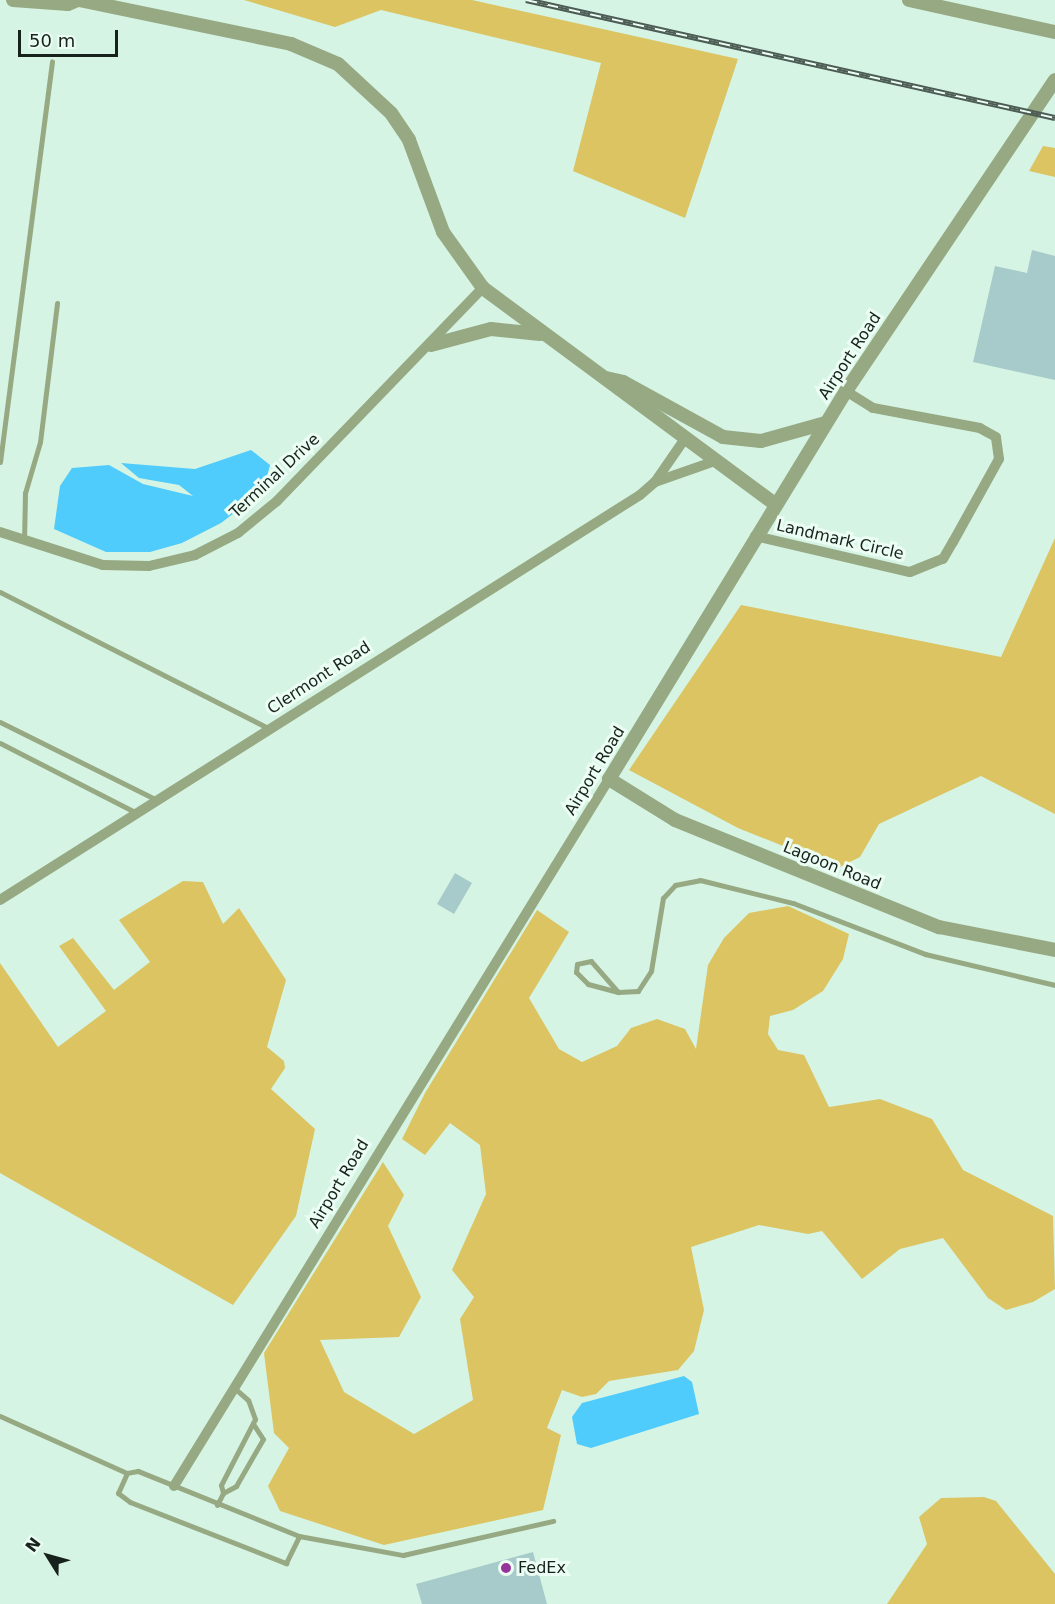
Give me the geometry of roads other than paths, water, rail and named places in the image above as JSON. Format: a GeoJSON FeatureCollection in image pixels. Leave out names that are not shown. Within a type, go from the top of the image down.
{"type":"FeatureCollection","features":[{"type":"Feature","properties":{"kind":"street"},"geometry":{"type":"LineString","coordinates":[[13,0],[68,4],[78,0],[291,44],[338,64],[372,92],[397,122],[420,166],[443,232],[483,288],[684,440],[775,504]]}},
{"type":"Feature","properties":{"kind":"street"},"geometry":{"type":"LineString","coordinates":[[909,0],[940,3],[1055,32]]}},
{"type":"Feature","properties":{"kind":"street","name":"Airport Road"},"geometry":{"type":"LineString","coordinates":[[174,1486],[609,779],[775,504],[846,391],[1055,80]]}},
{"type":"Feature","properties":{"kind":"street","name":"Terminal Drive"},"geometry":{"type":"LineString","coordinates":[[0,532],[23,543],[103,565],[149,566],[195,555],[238,533],[277,501],[431,345],[483,288]]}},
{"type":"Feature","properties":{"kind":"street"},"geometry":{"type":"LineString","coordinates":[[431,345],[491,329],[542,334]]}},
{"type":"Feature","properties":{"kind":"street"},"geometry":{"type":"LineString","coordinates":[[599,376],[623,382],[723,438],[761,441],[826,423]]}},
{"type":"Feature","properties":{"kind":"street","name":"Landmark Circle"},"geometry":{"type":"LineString","coordinates":[[755,536],[910,572],[943,559],[999,459],[996,437],[980,428],[873,408],[846,391]]}},
{"type":"Feature","properties":{"kind":"street","name":"Clermont Road"},"geometry":{"type":"LineString","coordinates":[[655,482],[684,440]]}},
{"type":"Feature","properties":{"kind":"street","name":"Clermont Road"},"geometry":{"type":"LineString","coordinates":[[0,900],[655,482],[715,461]]}},
{"type":"Feature","properties":{"kind":"street","name":"Lagoon Road"},"geometry":{"type":"LineString","coordinates":[[609,779],[675,820],[939,927],[1055,950]]}},
{"type":"Feature","properties":{"kind":"lane"},"geometry":{"type":"LineString","coordinates":[[0,462],[51,61]]}},
{"type":"Feature","properties":{"kind":"lane"},"geometry":{"type":"LineString","coordinates":[[23,543],[25,493],[40,442],[57,303]]}},
{"type":"Feature","properties":{"kind":"lane"},"geometry":{"type":"LineString","coordinates":[[0,592],[268,728]]}},
{"type":"Feature","properties":{"kind":"lane"},"geometry":{"type":"LineString","coordinates":[[0,722],[155,799]]}},
{"type":"Feature","properties":{"kind":"lane"},"geometry":{"type":"LineString","coordinates":[[0,743],[135,812]]}},
{"type":"Feature","properties":{"kind":"lane"},"geometry":{"type":"LineString","coordinates":[[618,992],[591,962],[578,964],[580,980],[618,992],[638,991],[647,982],[663,898],[688,880],[793,903],[925,954],[1055,985]]}},
{"type":"Feature","properties":{"kind":"lane"},"geometry":{"type":"LineString","coordinates":[[217,1505],[224,1493],[236,1486],[263,1439],[254,1425],[248,1400],[234,1388]]}},
{"type":"Feature","properties":{"kind":"lane"},"geometry":{"type":"LineString","coordinates":[[0,1416],[127,1473],[138,1472],[299,1536],[404,1555],[554,1521]]}},
{"type":"Feature","properties":{"kind":"lane"},"geometry":{"type":"LineString","coordinates":[[224,1493],[221,1485],[254,1425]]}},
{"type":"Feature","properties":{"kind":"lane"},"geometry":{"type":"LineString","coordinates":[[127,1473],[118,1493],[130,1502],[286,1563],[299,1536]]}},
{"type":"Feature","properties":{"kind":"water"},"geometry":{"type":"Polygon","coordinates":[[[251,450],[270,465],[263,491],[221,523],[182,543],[150,552],[106,552],[54,529],[60,486],[72,468],[109,465],[143,484],[193,496],[179,485],[139,478],[121,463],[195,469],[251,450]]]}},
{"type":"Feature","properties":{"kind":"water"},"geometry":{"type":"Polygon","coordinates":[[[684,1376],[692,1382],[699,1414],[591,1448],[577,1444],[572,1417],[582,1403],[684,1376]]]}},
{"type":"Feature","properties":{"kind":"railway"},"geometry":{"type":"LineString","coordinates":[[526,0],[1055,118]]}},
{"type":"Feature","properties":{"kind":"place","name":"FedEx"},"geometry":{"type":"Point","coordinates":[506,1568]}}]}
